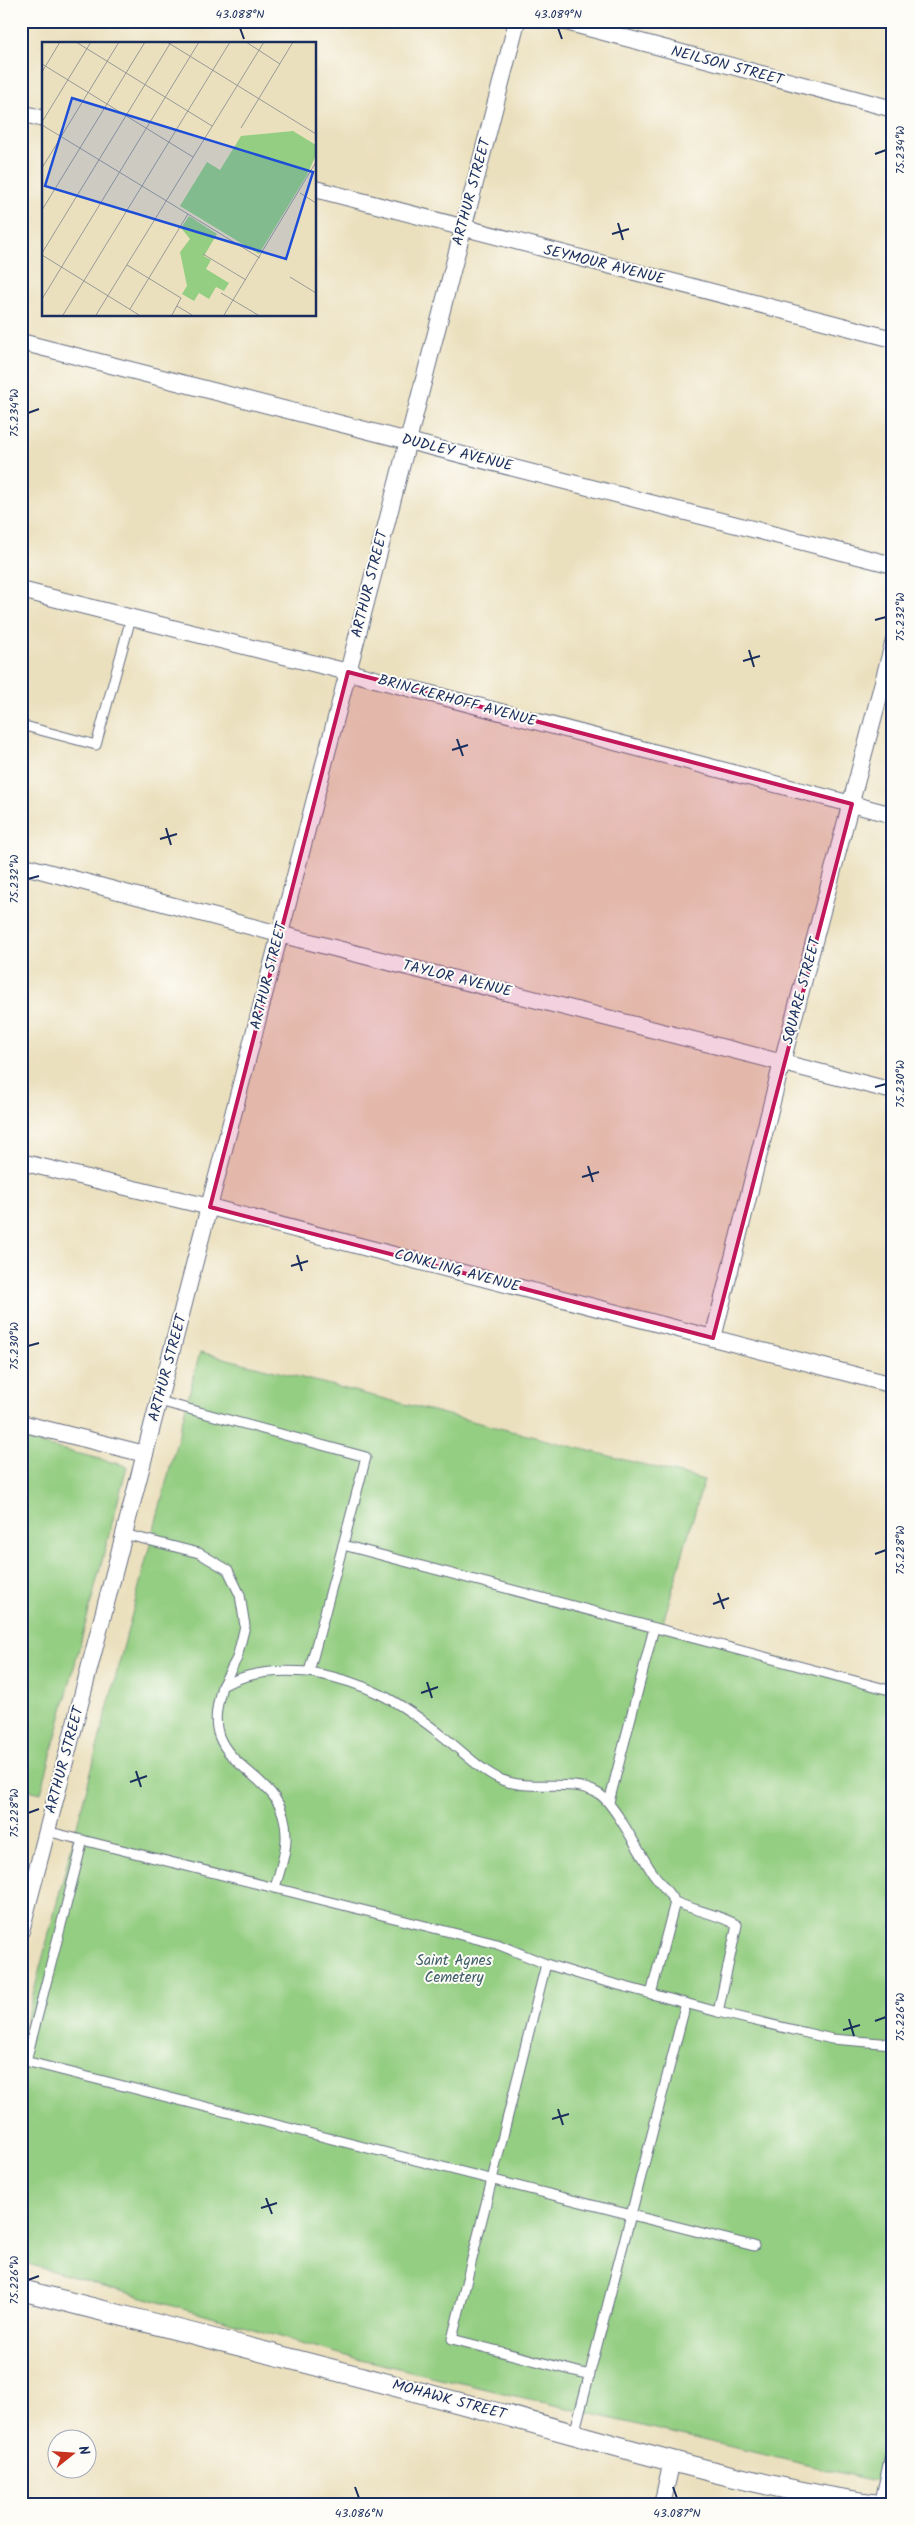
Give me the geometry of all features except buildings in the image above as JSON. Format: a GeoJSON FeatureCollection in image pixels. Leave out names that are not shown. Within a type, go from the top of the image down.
{"type":"FeatureCollection","features":[{"type":"Feature","properties":{"kind":"street","name":"ARTHUR STREET"},"geometry":{"type":"LineString","coordinates":[[21,1931],[517,21]]}},
{"type":"Feature","properties":{"kind":"street","name":"NEILSON STREET"},"geometry":{"type":"LineString","coordinates":[[562,21],[893,109]]}},
{"type":"Feature","properties":{"kind":"street"},"geometry":{"type":"LineString","coordinates":[[21,113],[42,118]]}},
{"type":"Feature","properties":{"kind":"street","name":"SEYMOUR AVENUE"},"geometry":{"type":"LineString","coordinates":[[316,189],[463,229],[893,339]]}},
{"type":"Feature","properties":{"kind":"street","name":"DUDLEY AVENUE"},"geometry":{"type":"LineString","coordinates":[[21,342],[893,565]]}},
{"type":"Feature","properties":{"kind":"street","name":"BRINCKERHOFF AVENUE"},"geometry":{"type":"LineString","coordinates":[[21,590],[348,672],[893,815]]}},
{"type":"Feature","properties":{"kind":"street","name":"SQUARE STREET"},"geometry":{"type":"LineString","coordinates":[[713,1338],[782,1062],[893,644]]}},
{"type":"Feature","properties":{"kind":"street","name":"TAYLOR AVENUE"},"geometry":{"type":"LineString","coordinates":[[21,865],[279,934],[893,1091]]}},
{"type":"Feature","properties":{"kind":"street","name":"CONKLING AVENUE"},"geometry":{"type":"LineString","coordinates":[[21,1162],[210,1207],[893,1385]]}},
{"type":"Feature","properties":{"kind":"street"},"geometry":{"type":"LineString","coordinates":[[21,1423],[146,1454]]}},
{"type":"Feature","properties":{"kind":"street","name":"MOHAWK STREET"},"geometry":{"type":"LineString","coordinates":[[21,2290],[373,2380],[672,2460],[791,2488],[879,2505]]}},
{"type":"Feature","properties":{"kind":"street"},"geometry":{"type":"LineString","coordinates":[[662,2505],[672,2460]]}},
{"type":"Feature","properties":{"kind":"lane"},"geometry":{"type":"LineString","coordinates":[[21,724],[96,745],[131,618]]}},
{"type":"Feature","properties":{"kind":"lane"},"geometry":{"type":"LineString","coordinates":[[159,1401],[366,1457],[309,1672]]}},
{"type":"Feature","properties":{"kind":"lane"},"geometry":{"type":"LineString","coordinates":[[124,1534],[199,1553],[228,1570],[240,1595],[245,1626],[237,1658],[222,1686],[216,1711],[219,1735],[227,1750],[269,1788],[284,1818],[286,1836],[275,1888]]}},
{"type":"Feature","properties":{"kind":"lane"},"geometry":{"type":"LineString","coordinates":[[343,1546],[893,1691]]}},
{"type":"Feature","properties":{"kind":"lane"},"geometry":{"type":"LineString","coordinates":[[609,1802],[654,1628]]}},
{"type":"Feature","properties":{"kind":"lane"},"geometry":{"type":"LineString","coordinates":[[222,1686],[238,1678],[278,1670],[309,1672],[335,1677],[378,1692],[408,1710],[473,1762],[502,1780],[522,1784],[577,1787],[599,1794],[609,1802],[652,1871],[675,1902],[697,1912],[723,1917],[737,1926],[718,2012]]}},
{"type":"Feature","properties":{"kind":"lane"},"geometry":{"type":"LineString","coordinates":[[46,1831],[497,1944],[546,1964],[718,2012],[832,2038],[893,2044]]}},
{"type":"Feature","properties":{"kind":"lane"},"geometry":{"type":"LineString","coordinates":[[83,1840],[23,2061],[754,2246]]}},
{"type":"Feature","properties":{"kind":"lane"},"geometry":{"type":"LineString","coordinates":[[651,1994],[675,1902]]}},
{"type":"Feature","properties":{"kind":"lane"},"geometry":{"type":"LineString","coordinates":[[546,1964],[452,2339],[590,2375]]}},
{"type":"Feature","properties":{"kind":"lane"},"geometry":{"type":"LineString","coordinates":[[574,2434],[686,2003]]}},
{"type":"Feature","properties":{"kind":"lane"},"geometry":{"type":"LineString","coordinates":[[879,2505],[893,2442]]}},
{"type":"Feature","properties":{"kind":"highlighted area"},"geometry":{"type":"Polygon","coordinates":[[[348,672],[852,804],[713,1338],[210,1207],[348,672]]]}},
{"type":"Feature","properties":{"kind":"green space","name":"Saint Agnes Cemetery"},"geometry":{"type":"Polygon","coordinates":[[[200,1352],[704,1480],[662,1626],[893,1690],[893,2482],[871,2480],[343,2355],[21,2262],[21,2041],[200,1352]]]}},
{"type":"Feature","properties":{"kind":"green space"},"geometry":{"type":"Polygon","coordinates":[[[21,1439],[127,1466],[41,1793],[21,1788],[21,1439]]]}}]}
